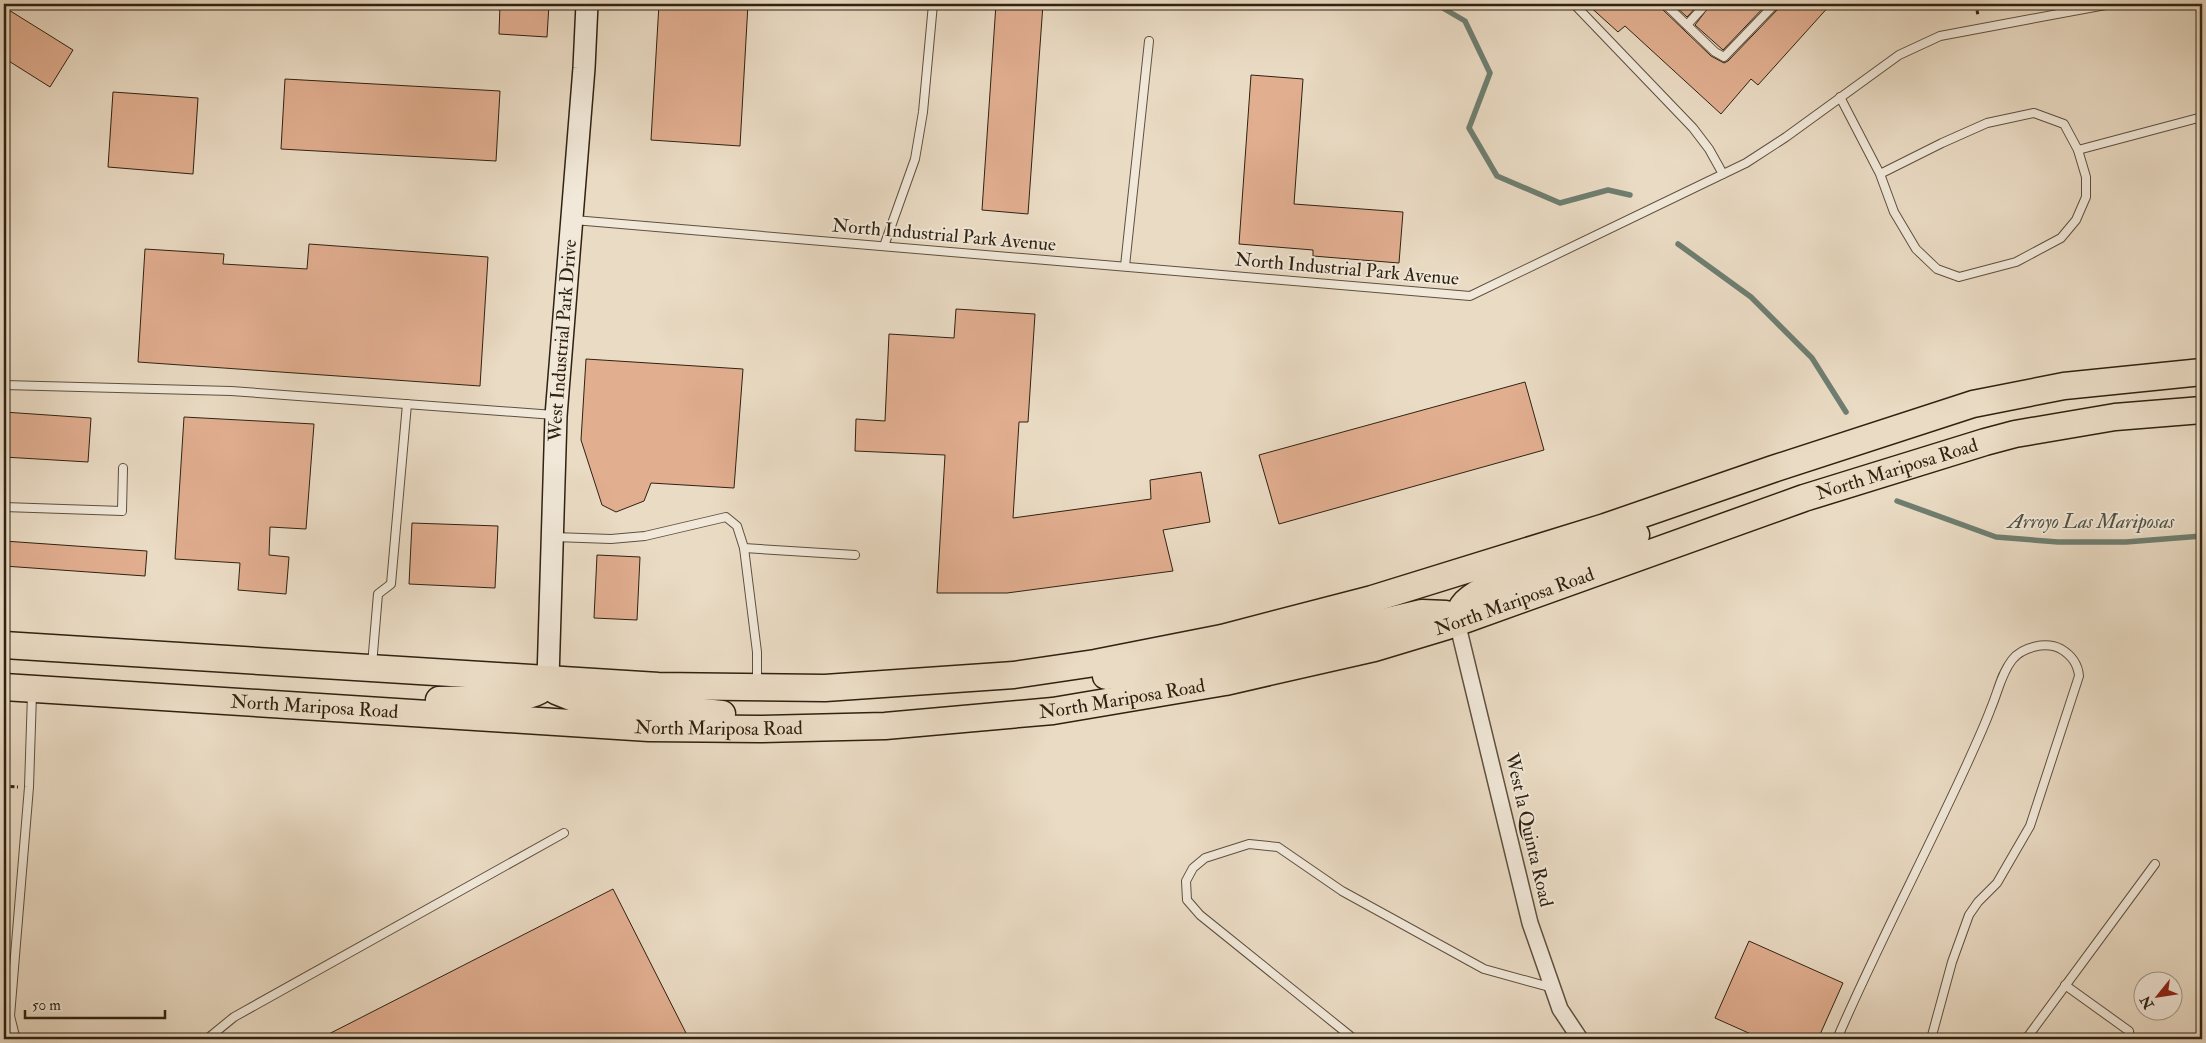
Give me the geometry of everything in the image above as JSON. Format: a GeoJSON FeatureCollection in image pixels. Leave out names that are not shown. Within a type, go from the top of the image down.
{"type":"FeatureCollection","features":[{"type":"Feature","properties":{"kind":"highway","name":"North Mariposa Road"},"geometry":{"type":"LineString","coordinates":[[4,645],[658,686],[758,689],[880,685],[1014,675],[1095,663],[1222,638],[1372,599],[1779,475],[1872,436],[1996,399],[2064,386],[2202,372]]}},
{"type":"Feature","properties":{"kind":"highway","name":"North Mariposa Road"},"geometry":{"type":"LineString","coordinates":[[4,687],[649,728],[760,729],[885,726],[1053,711],[1155,695],[1286,669],[1374,648],[1457,622],[1804,498],[1984,442],[2015,434],[2115,417],[2202,410]]}},
{"type":"Feature","properties":{"kind":"highway"},"geometry":{"type":"LineString","coordinates":[[1457,622],[1458,612],[1464,603],[1486,589],[1779,475]]}},
{"type":"Feature","properties":{"kind":"highway"},"geometry":{"type":"LineString","coordinates":[[880,685],[991,684],[1136,673],[1208,662],[1422,613],[1446,614],[1457,622]]}},
{"type":"Feature","properties":{"kind":"highway"},"geometry":{"type":"LineString","coordinates":[[203,700],[370,702],[502,699],[519,697],[539,691],[545,686],[548,679]]}},
{"type":"Feature","properties":{"kind":"highway"},"geometry":{"type":"LineString","coordinates":[[548,679],[556,691],[576,699],[885,726]]}},
{"type":"Feature","properties":{"kind":"street","name":"West Industrial Park Drive"},"geometry":{"type":"LineString","coordinates":[[548,679],[556,416],[584,68],[586,4]]}},
{"type":"Feature","properties":{"kind":"street","name":"West la Quinta Road"},"geometry":{"type":"LineString","coordinates":[[1457,622],[1530,923],[1560,1009],[1580,1039]]}},
{"type":"Feature","properties":{"kind":"lane"},"geometry":{"type":"LineString","coordinates":[[884,246],[916,159],[923,112],[933,4]]}},
{"type":"Feature","properties":{"kind":"lane"},"geometry":{"type":"LineString","coordinates":[[1574,4],[1693,128],[1709,149],[1722,174]]}},
{"type":"Feature","properties":{"kind":"lane"},"geometry":{"type":"LineString","coordinates":[[1665,4],[1719,56],[1724,57],[1774,4]]}},
{"type":"Feature","properties":{"kind":"lane"},"geometry":{"type":"LineString","coordinates":[[1687,25],[1706,4]]}},
{"type":"Feature","properties":{"kind":"lane","name":"North Industrial Park Avenue"},"geometry":{"type":"LineString","coordinates":[[572,220],[1470,296],[1746,163],[1786,137],[1899,55],[1940,36],[2111,4]]}},
{"type":"Feature","properties":{"kind":"lane"},"geometry":{"type":"LineString","coordinates":[[1125,266],[1149,41]]}},
{"type":"Feature","properties":{"kind":"lane"},"geometry":{"type":"LineString","coordinates":[[1840,97],[1880,174],[1894,212],[1916,249],[1937,270],[1959,277],[2016,262],[2061,238],[2076,220],[2086,197],[2086,177],[2078,150],[2064,124],[2034,114],[1987,123],[1880,174]]}},
{"type":"Feature","properties":{"kind":"lane"},"geometry":{"type":"LineString","coordinates":[[2078,150],[2202,117]]}},
{"type":"Feature","properties":{"kind":"lane"},"geometry":{"type":"LineString","coordinates":[[4,385],[231,391],[556,416]]}},
{"type":"Feature","properties":{"kind":"lane"},"geometry":{"type":"LineString","coordinates":[[372,669],[378,594],[391,584],[407,404]]}},
{"type":"Feature","properties":{"kind":"lane"},"geometry":{"type":"LineString","coordinates":[[4,506],[122,511],[123,468]]}},
{"type":"Feature","properties":{"kind":"lane"},"geometry":{"type":"LineString","coordinates":[[552,537],[611,539],[644,536],[726,517],[737,526],[744,548],[757,652],[758,689]]}},
{"type":"Feature","properties":{"kind":"lane"},"geometry":{"type":"LineString","coordinates":[[744,548],[855,555]]}},
{"type":"Feature","properties":{"kind":"lane"},"geometry":{"type":"LineString","coordinates":[[1838,1039],[1866,971],[1966,765],[2003,675],[2013,658],[2024,651],[2034,647],[2058,647],[2068,653],[2076,663],[2079,676],[2030,826],[1997,883],[1978,902],[1969,915],[1952,962],[1931,1039]]}},
{"type":"Feature","properties":{"kind":"lane"},"geometry":{"type":"LineString","coordinates":[[18,1039],[15,1036],[10,1016],[29,787],[32,689]]}},
{"type":"Feature","properties":{"kind":"lane"},"geometry":{"type":"LineString","coordinates":[[207,1039],[234,1017],[564,833]]}},
{"type":"Feature","properties":{"kind":"lane"},"geometry":{"type":"LineString","coordinates":[[1354,1039],[1200,915],[1187,900],[1186,881],[1193,868],[1205,858],[1249,844],[1278,847],[1342,891],[1484,969],[1553,988]]}},
{"type":"Feature","properties":{"kind":"lane"},"geometry":{"type":"LineString","coordinates":[[2026,1039],[2155,864]]}},
{"type":"Feature","properties":{"kind":"lane"},"geometry":{"type":"LineString","coordinates":[[2065,985],[2129,1031],[2130,1039]]}},
{"type":"Feature","properties":{"kind":"building"},"geometry":{"type":"Polygon","coordinates":[[[500,4],[549,4],[547,37],[499,34],[500,4]]]}},
{"type":"Feature","properties":{"kind":"building"},"geometry":{"type":"Polygon","coordinates":[[[659,4],[748,4],[740,146],[651,140],[659,4]]]}},
{"type":"Feature","properties":{"kind":"building"},"geometry":{"type":"Polygon","coordinates":[[[996,4],[1043,4],[1028,214],[982,210],[996,4]]]}},
{"type":"Feature","properties":{"kind":"building"},"geometry":{"type":"Polygon","coordinates":[[[1587,4],[1660,4],[1661,8],[1711,56],[1724,63],[1779,8],[1780,4],[1831,4],[1758,85],[1751,79],[1721,114],[1625,26],[1618,32],[1587,4]]]}},
{"type":"Feature","properties":{"kind":"building"},"geometry":{"type":"Polygon","coordinates":[[[1673,4],[1699,4],[1687,17],[1673,4]]]}},
{"type":"Feature","properties":{"kind":"building"},"geometry":{"type":"Polygon","coordinates":[[[1711,4],[1767,4],[1723,50],[1695,25],[1711,4]]]}},
{"type":"Feature","properties":{"kind":"building"},"geometry":{"type":"Polygon","coordinates":[[[4,7],[73,50],[50,87],[4,58],[4,7]]]}},
{"type":"Feature","properties":{"kind":"building"},"geometry":{"type":"Polygon","coordinates":[[[1251,75],[1303,79],[1294,204],[1403,212],[1399,263],[1313,256],[1313,250],[1239,244],[1251,75]]]}},
{"type":"Feature","properties":{"kind":"building"},"geometry":{"type":"Polygon","coordinates":[[[285,79],[500,91],[496,161],[281,149],[285,79]]]}},
{"type":"Feature","properties":{"kind":"building"},"geometry":{"type":"Polygon","coordinates":[[[113,92],[198,98],[193,174],[108,167],[113,92]]]}},
{"type":"Feature","properties":{"kind":"building"},"geometry":{"type":"Polygon","coordinates":[[[309,244],[488,257],[480,386],[138,362],[145,249],[224,254],[223,264],[307,269],[309,244]]]}},
{"type":"Feature","properties":{"kind":"building"},"geometry":{"type":"Polygon","coordinates":[[[956,309],[1035,314],[1028,422],[1019,422],[1013,518],[1151,499],[1150,480],[1201,472],[1210,522],[1163,530],[1173,571],[1007,593],[937,593],[945,455],[855,451],[856,419],[885,421],[889,334],[954,338],[956,309]]]}},
{"type":"Feature","properties":{"kind":"building"},"geometry":{"type":"Polygon","coordinates":[[[586,359],[743,369],[734,488],[651,483],[644,501],[616,512],[602,505],[581,440],[586,359]]]}},
{"type":"Feature","properties":{"kind":"building"},"geometry":{"type":"Polygon","coordinates":[[[1525,382],[1544,450],[1279,524],[1259,455],[1525,382]]]}},
{"type":"Feature","properties":{"kind":"building"},"geometry":{"type":"Polygon","coordinates":[[[4,412],[91,418],[88,462],[4,457],[4,412]]]}},
{"type":"Feature","properties":{"kind":"building"},"geometry":{"type":"Polygon","coordinates":[[[184,417],[314,424],[306,529],[270,527],[269,555],[289,557],[286,594],[238,590],[240,563],[175,559],[184,417]]]}},
{"type":"Feature","properties":{"kind":"building"},"geometry":{"type":"Polygon","coordinates":[[[412,523],[498,526],[495,588],[409,584],[412,523]]]}},
{"type":"Feature","properties":{"kind":"building"},"geometry":{"type":"Polygon","coordinates":[[[4,541],[147,551],[145,576],[4,566],[4,541]]]}},
{"type":"Feature","properties":{"kind":"building"},"geometry":{"type":"Polygon","coordinates":[[[597,555],[640,557],[637,620],[594,618],[597,555]]]}},
{"type":"Feature","properties":{"kind":"building"},"geometry":{"type":"Polygon","coordinates":[[[613,889],[689,1039],[319,1039],[613,889]]]}},
{"type":"Feature","properties":{"kind":"building"},"geometry":{"type":"Polygon","coordinates":[[[1749,941],[1843,983],[1818,1039],[1762,1039],[1715,1018],[1749,941]]]}},
{"type":"Feature","properties":{"kind":"waterway"},"geometry":{"type":"LineString","coordinates":[[1436,4],[1465,21],[1490,73],[1469,128],[1497,176],[1560,203],[1608,190],[1630,195]]}},
{"type":"Feature","properties":{"kind":"waterway"},"geometry":{"type":"LineString","coordinates":[[1678,244],[1751,297],[1812,358],[1846,412]]}},
{"type":"Feature","properties":{"kind":"waterway","name":"Arroyo Las Mariposas"},"geometry":{"type":"LineString","coordinates":[[1897,501],[1996,537],[2058,542],[2126,542],[2202,536]]}}]}
